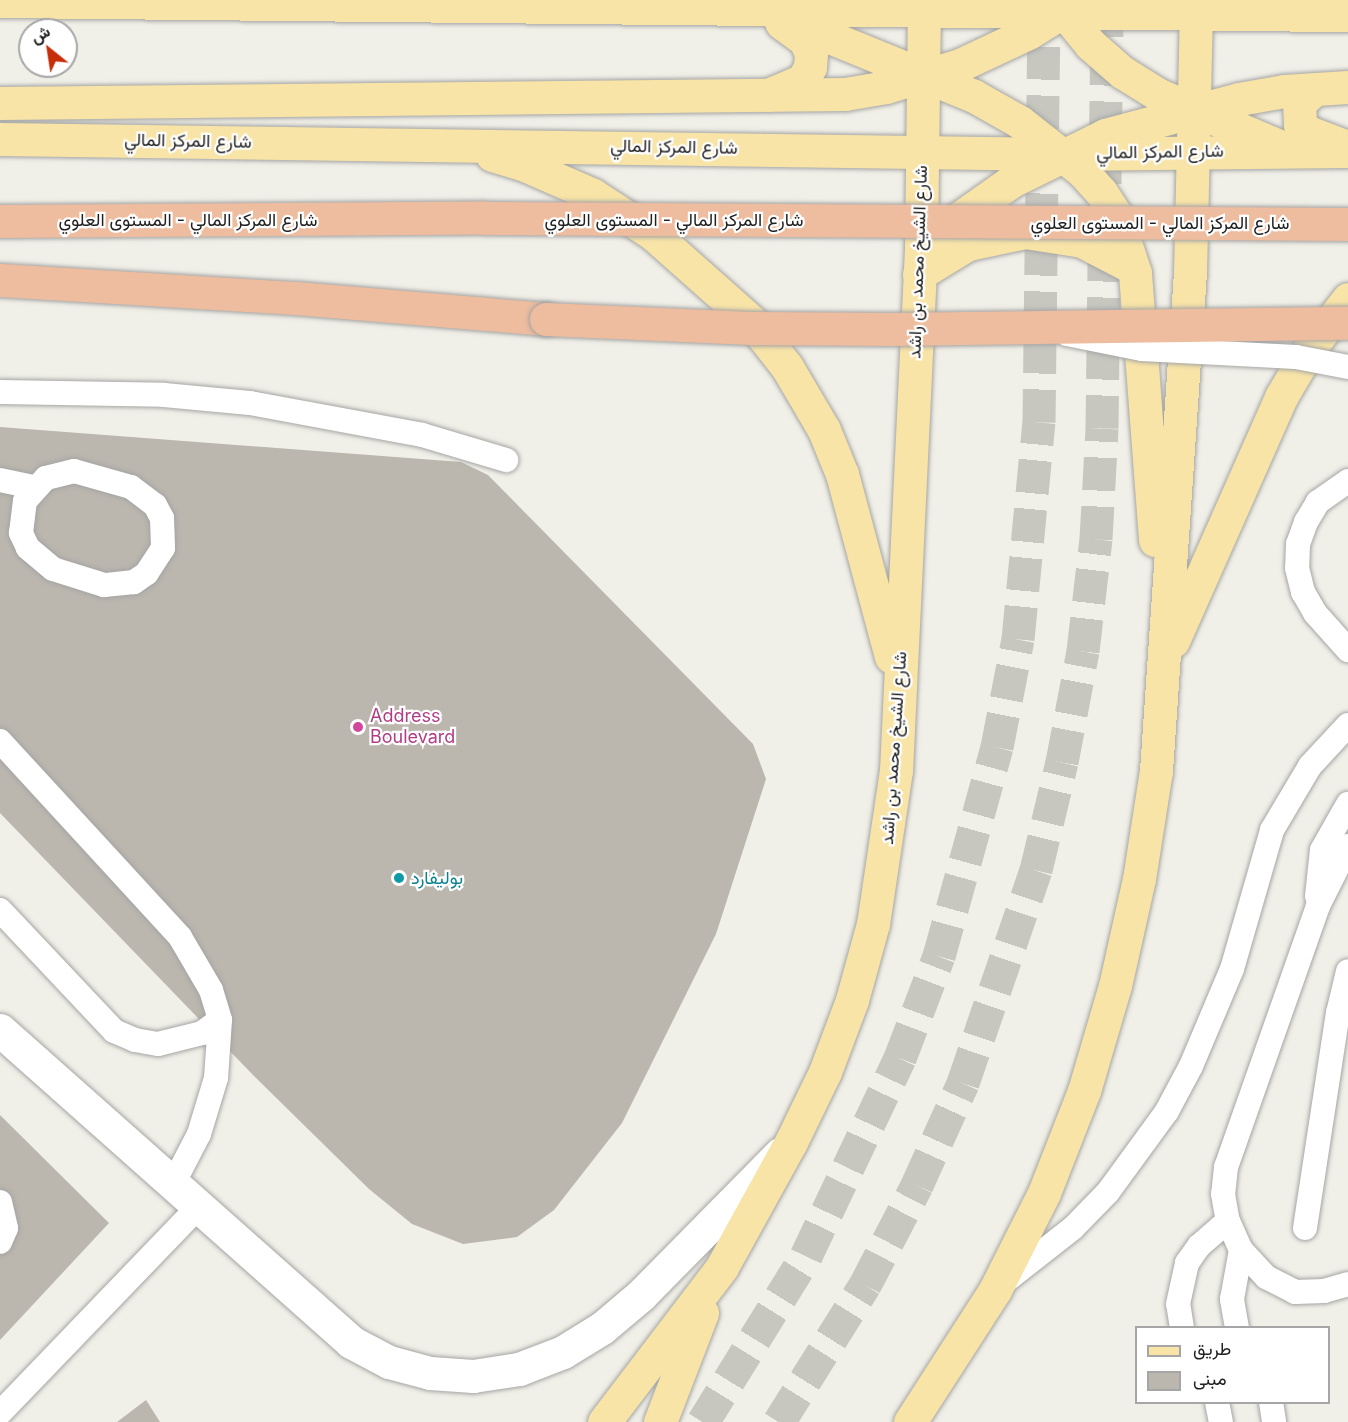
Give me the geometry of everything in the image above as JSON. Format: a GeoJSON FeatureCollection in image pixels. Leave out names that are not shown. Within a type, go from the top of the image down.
{"type":"FeatureCollection","features":[{"type":"Feature","properties":{"kind":"highway","name":"شارع المركز المالي - المستوى العلوي"},"geometry":{"type":"LineString","coordinates":[[0,221],[498,218],[1348,224]]}},
{"type":"Feature","properties":{"kind":"highway"},"geometry":{"type":"LineString","coordinates":[[0,280],[619,323],[767,328],[1348,323]]}},
{"type":"Feature","properties":{"kind":"main road"},"geometry":{"type":"LineString","coordinates":[[0,1],[593,3],[763,10],[924,5],[1066,4],[1196,7],[1348,15]]}},
{"type":"Feature","properties":{"kind":"main road"},"geometry":{"type":"LineString","coordinates":[[0,103],[764,97],[845,94],[925,77],[995,50],[1066,4]]}},
{"type":"Feature","properties":{"kind":"main road"},"geometry":{"type":"LineString","coordinates":[[1066,4],[1090,44],[1122,72],[1158,95],[1293,151]]}},
{"type":"Feature","properties":{"kind":"main road","name":"شارع الشيخ محمد بن راشد"},"geometry":{"type":"LineString","coordinates":[[604,1422],[722,1267],[792,1142],[825,1072],[852,1000],[873,924],[888,838],[900,694],[920,262],[925,77],[924,5]]}},
{"type":"Feature","properties":{"kind":"main road"},"geometry":{"type":"LineString","coordinates":[[910,1422],[994,1290],[1044,1193],[1084,1091],[1115,986],[1139,879],[1156,771],[1190,273],[1196,7]]}},
{"type":"Feature","properties":{"kind":"main road"},"geometry":{"type":"LineString","coordinates":[[763,10],[974,96],[1020,122],[1061,154],[1095,185],[1116,215],[1132,267],[1164,662]]}},
{"type":"Feature","properties":{"kind":"main road"},"geometry":{"type":"LineString","coordinates":[[763,10],[804,40],[811,53],[810,68],[804,80],[764,97]]}},
{"type":"Feature","properties":{"kind":"main road"},"geometry":{"type":"LineString","coordinates":[[920,262],[987,197],[1061,154],[1105,135],[1193,109],[1316,89],[1348,87]]}},
{"type":"Feature","properties":{"kind":"main road"},"geometry":{"type":"LineString","coordinates":[[1316,89],[1299,103],[1300,125],[1308,132],[1348,149]]}},
{"type":"Feature","properties":{"kind":"main road","name":"شارع المركز المالي"},"geometry":{"type":"LineString","coordinates":[[0,139],[922,150],[1061,154],[1348,149]]}},
{"type":"Feature","properties":{"kind":"main road"},"geometry":{"type":"LineString","coordinates":[[459,145],[527,166],[593,195],[653,234],[751,321],[787,367],[824,430],[842,474],[900,694]]}},
{"type":"Feature","properties":{"kind":"main road"},"geometry":{"type":"LineString","coordinates":[[920,262],[968,244],[1025,232],[1082,241],[1132,267]]}},
{"type":"Feature","properties":{"kind":"main road"},"geometry":{"type":"LineString","coordinates":[[1164,662],[1281,397],[1310,348],[1348,299]]}},
{"type":"Feature","properties":{"kind":"main road"},"geometry":{"type":"LineString","coordinates":[[660,1422],[666,1398],[722,1267]]}},
{"type":"Feature","properties":{"kind":"street"},"geometry":{"type":"LineString","coordinates":[[0,1030],[172,1186],[351,1342],[389,1362],[430,1373],[473,1376],[519,1369],[563,1352],[602,1328],[641,1295],[792,1142]]}},
{"type":"Feature","properties":{"kind":"lane"},"geometry":{"type":"LineString","coordinates":[[1048,327],[1110,345],[1284,356],[1348,366]]}},
{"type":"Feature","properties":{"kind":"lane"},"geometry":{"type":"LineString","coordinates":[[0,392],[164,395],[250,403],[400,430],[506,460]]}},
{"type":"Feature","properties":{"kind":"lane"},"geometry":{"type":"LineString","coordinates":[[0,480],[34,487],[60,472],[75,471],[144,494],[162,518],[163,548],[157,562],[134,582],[120,585],[104,585],[53,569],[39,560],[21,533],[25,501],[34,487]]}},
{"type":"Feature","properties":{"kind":"lane"},"geometry":{"type":"LineString","coordinates":[[1348,481],[1318,502],[1306,522],[1298,544],[1297,568],[1303,592],[1315,613],[1348,650]]}},
{"type":"Feature","properties":{"kind":"lane"},"geometry":{"type":"LineString","coordinates":[[994,1290],[1073,1228],[1108,1192],[1167,1111],[1200,1047],[1232,969],[1272,830],[1310,766],[1348,725]]}},
{"type":"Feature","properties":{"kind":"lane"},"geometry":{"type":"LineString","coordinates":[[0,741],[180,937],[211,990],[220,1020],[219,1049],[209,1106],[172,1186]]}},
{"type":"Feature","properties":{"kind":"lane"},"geometry":{"type":"LineString","coordinates":[[1318,906],[1322,850],[1348,804]]}},
{"type":"Feature","properties":{"kind":"lane"},"geometry":{"type":"LineString","coordinates":[[1348,846],[1318,906],[1226,1167],[1224,1194],[1228,1221],[1241,1250],[1266,1277],[1295,1292],[1324,1291],[1348,1284]]}},
{"type":"Feature","properties":{"kind":"lane"},"geometry":{"type":"LineString","coordinates":[[0,910],[114,1030],[135,1040],[158,1044],[202,1034],[220,1020]]}},
{"type":"Feature","properties":{"kind":"lane"},"geometry":{"type":"LineString","coordinates":[[1305,1228],[1338,1013],[1348,971]]}},
{"type":"Feature","properties":{"kind":"lane"},"geometry":{"type":"LineString","coordinates":[[0,1202],[6,1228],[0,1242]]}},
{"type":"Feature","properties":{"kind":"lane"},"geometry":{"type":"LineString","coordinates":[[0,1413],[197,1208]]}},
{"type":"Feature","properties":{"kind":"lane"},"geometry":{"type":"LineString","coordinates":[[1182,1326],[1178,1304],[1187,1263],[1198,1246],[1228,1221]]}},
{"type":"Feature","properties":{"kind":"lane"},"geometry":{"type":"LineString","coordinates":[[1237,1326],[1232,1299],[1241,1250]]}},
{"type":"Feature","properties":{"kind":"lane"},"geometry":{"type":"LineString","coordinates":[[1217,1404],[1221,1422]]}},
{"type":"Feature","properties":{"kind":"lane"},"geometry":{"type":"LineString","coordinates":[[1271,1404],[1274,1422]]}},
{"type":"Feature","properties":{"kind":"building","name":"بوليفارد"},"geometry":{"type":"Polygon","coordinates":[[[0,427],[461,462],[488,475],[753,744],[766,779],[716,934],[622,1123],[554,1210],[517,1237],[463,1244],[412,1224],[369,1189],[254,1076],[0,813],[0,427]]]}},
{"type":"Feature","properties":{"kind":"building"},"geometry":{"type":"Polygon","coordinates":[[[0,1115],[109,1223],[0,1340],[0,1115]]]}},
{"type":"Feature","properties":{"kind":"building"},"geometry":{"type":"Polygon","coordinates":[[[146,1400],[160,1422],[117,1422],[146,1400]]]}},
{"type":"Feature","properties":{"kind":"tunnel"},"geometry":{"type":"LineString","coordinates":[[703,1422],[806,1256],[900,1058],[939,956],[997,747],[1018,639],[1039,422],[1044,0]]}},
{"type":"Feature","properties":{"kind":"tunnel"},"geometry":{"type":"LineString","coordinates":[[779,1422],[865,1285],[917,1185],[963,1083],[1036,870],[1062,762],[1083,651],[1096,539],[1102,428],[1107,0]]}},
{"type":"Feature","properties":{"kind":"place","name":"Address Boulevard"},"geometry":{"type":"Point","coordinates":[358,727]}},
{"type":"Feature","properties":{"kind":"place","name":"بوليفارد"},"geometry":{"type":"Point","coordinates":[399,878]}}]}
